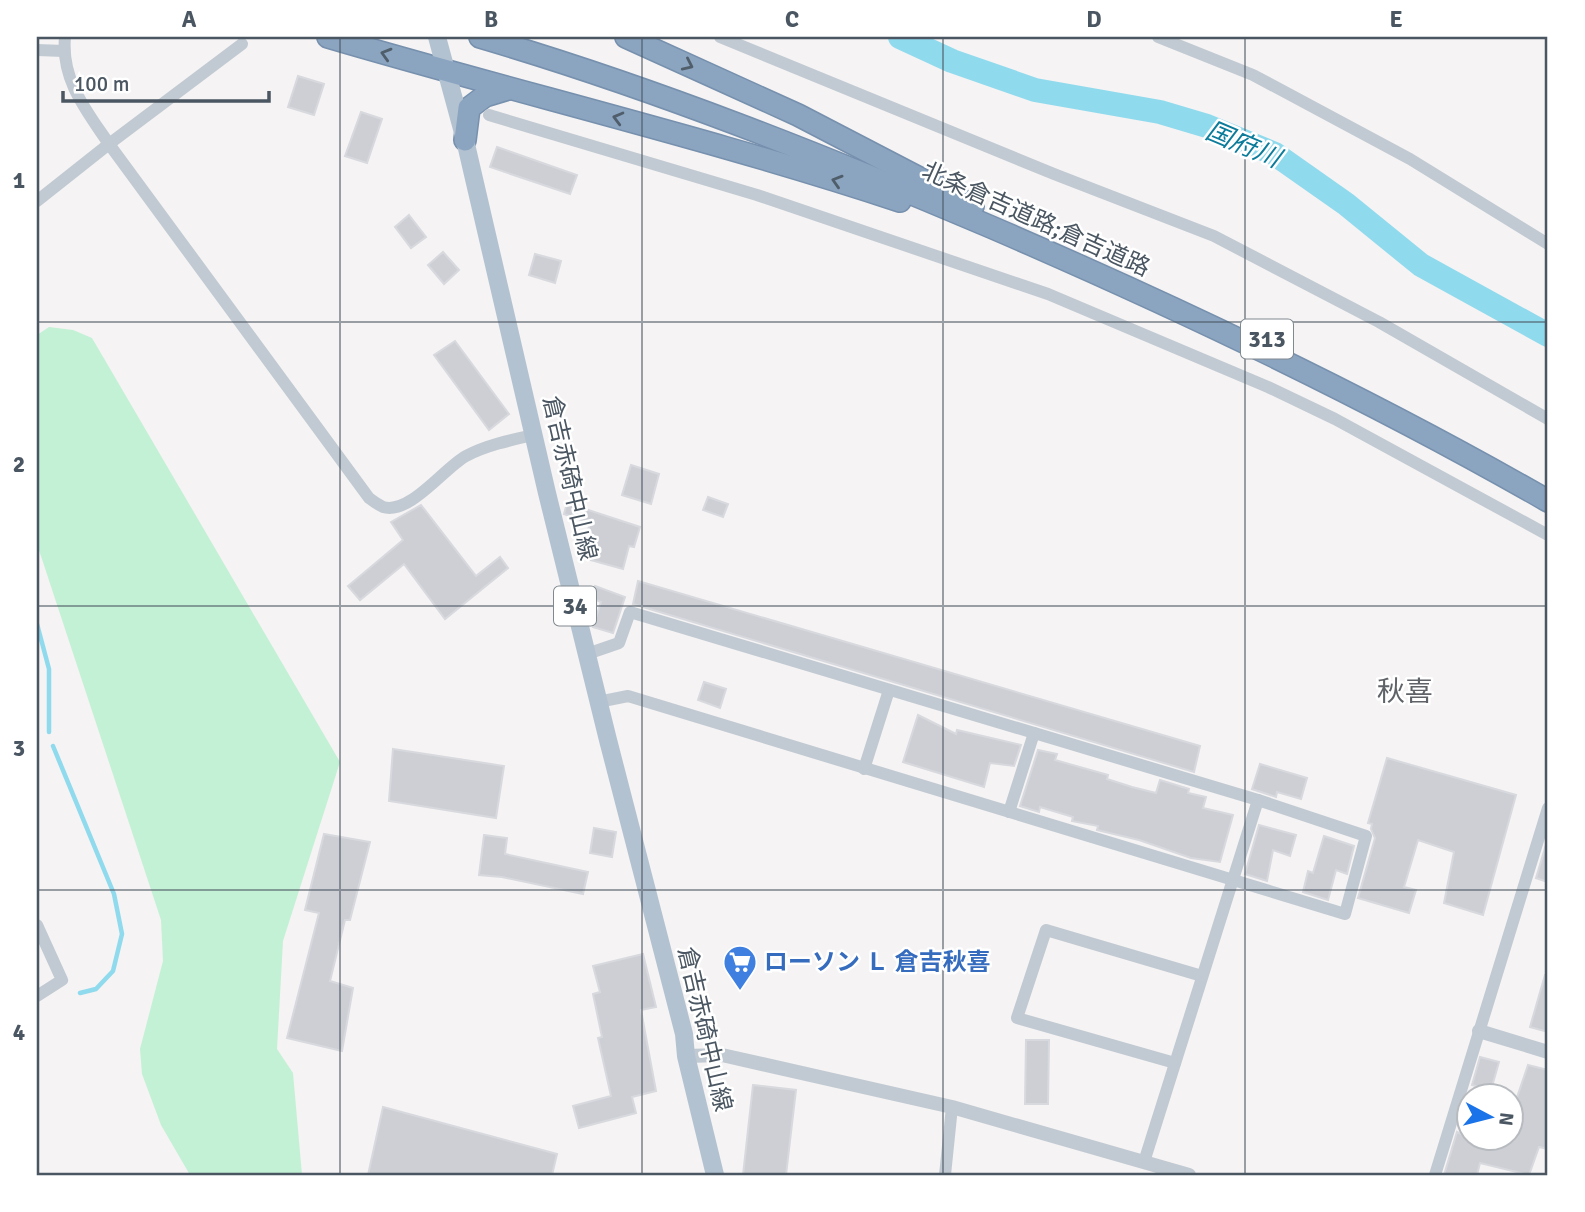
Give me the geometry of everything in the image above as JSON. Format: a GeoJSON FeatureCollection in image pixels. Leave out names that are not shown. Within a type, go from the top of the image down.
{"type":"FeatureCollection","features":[{"type":"Feature","properties":{"kind":"highway"},"geometry":{"type":"LineString","coordinates":[[328,37],[721,146],[846,184],[1041,249]]}},
{"type":"Feature","properties":{"kind":"highway","name":"北条倉吉道路;倉吉道路"},"geometry":{"type":"LineString","coordinates":[[480,37],[618,81],[877,178],[1041,249],[1195,319],[1351,396],[1488,466],[1548,501]]}},
{"type":"Feature","properties":{"kind":"highway","name":"北条倉吉道路;倉吉道路"},"geometry":{"type":"LineString","coordinates":[[528,37],[800,136],[1096,257],[1357,384],[1548,487]]}},
{"type":"Feature","properties":{"kind":"highway"},"geometry":{"type":"LineString","coordinates":[[626,37],[798,115],[978,208]]}},
{"type":"Feature","properties":{"kind":"highway"},"geometry":{"type":"LineString","coordinates":[[465,140],[470,108],[485,96],[508,89]]}},
{"type":"Feature","properties":{"kind":"main road","name":"倉吉赤碕中山線"},"geometry":{"type":"LineString","coordinates":[[437,37],[465,140],[598,702],[684,1034],[715,1175]]}},
{"type":"Feature","properties":{"kind":"street"},"geometry":{"type":"LineString","coordinates":[[65,37],[64,51],[74,91],[108,144],[369,498],[385,507],[409,502],[465,456],[503,441],[534,435]]}},
{"type":"Feature","properties":{"kind":"street"},"geometry":{"type":"LineString","coordinates":[[720,37],[1054,174],[1214,236],[1379,322],[1548,419]]}},
{"type":"Feature","properties":{"kind":"street"},"geometry":{"type":"LineString","coordinates":[[1158,37],[1253,75],[1410,159],[1548,244]]}},
{"type":"Feature","properties":{"kind":"street"},"geometry":{"type":"LineString","coordinates":[[37,201],[242,44]]}},
{"type":"Feature","properties":{"kind":"street"},"geometry":{"type":"LineString","coordinates":[[37,50],[64,51]]}},
{"type":"Feature","properties":{"kind":"street"},"geometry":{"type":"LineString","coordinates":[[489,115],[757,195],[1048,293],[1268,387],[1335,419],[1548,535]]}},
{"type":"Feature","properties":{"kind":"street"},"geometry":{"type":"LineString","coordinates":[[587,654],[619,643],[630,612],[1258,800],[1366,836],[1345,914],[628,696],[598,702]]}},
{"type":"Feature","properties":{"kind":"street"},"geometry":{"type":"LineString","coordinates":[[864,769],[889,690]]}},
{"type":"Feature","properties":{"kind":"street"},"geometry":{"type":"LineString","coordinates":[[1009,812],[1034,733]]}},
{"type":"Feature","properties":{"kind":"street"},"geometry":{"type":"LineString","coordinates":[[1144,1162],[1258,800]]}},
{"type":"Feature","properties":{"kind":"street"},"geometry":{"type":"LineString","coordinates":[[1436,1175],[1548,808]]}},
{"type":"Feature","properties":{"kind":"street"},"geometry":{"type":"LineString","coordinates":[[37,925],[62,980],[37,996]]}},
{"type":"Feature","properties":{"kind":"street"},"geometry":{"type":"LineString","coordinates":[[1175,1063],[1017,1018],[1046,930],[1202,976]]}},
{"type":"Feature","properties":{"kind":"street"},"geometry":{"type":"LineString","coordinates":[[1479,1031],[1548,1052]]}},
{"type":"Feature","properties":{"kind":"street"},"geometry":{"type":"LineString","coordinates":[[687,1056],[722,1055],[952,1107],[1189,1175]]}},
{"type":"Feature","properties":{"kind":"street"},"geometry":{"type":"LineString","coordinates":[[945,1175],[952,1107]]}},
{"type":"Feature","properties":{"kind":"green space"},"geometry":{"type":"Polygon","coordinates":[[[49,327],[73,330],[92,338],[340,762],[283,941],[277,1049],[293,1073],[302,1175],[190,1175],[161,1125],[142,1074],[140,1049],[163,961],[161,920],[37,544],[37,335],[49,327]]]}},
{"type":"Feature","properties":{"kind":"building"},"geometry":{"type":"Polygon","coordinates":[[[298,76],[324,84],[314,115],[288,107],[298,76]]]}},
{"type":"Feature","properties":{"kind":"building"},"geometry":{"type":"Polygon","coordinates":[[[361,112],[382,119],[367,163],[345,156],[361,112]]]}},
{"type":"Feature","properties":{"kind":"building"},"geometry":{"type":"Polygon","coordinates":[[[497,147],[577,175],[570,194],[490,167],[497,147]]]}},
{"type":"Feature","properties":{"kind":"building"},"geometry":{"type":"Polygon","coordinates":[[[409,215],[426,237],[411,248],[395,227],[409,215]]]}},
{"type":"Feature","properties":{"kind":"building"},"geometry":{"type":"Polygon","coordinates":[[[443,252],[459,270],[444,284],[428,265],[443,252]]]}},
{"type":"Feature","properties":{"kind":"building"},"geometry":{"type":"Polygon","coordinates":[[[535,254],[561,261],[555,283],[529,275],[535,254]]]}},
{"type":"Feature","properties":{"kind":"building"},"geometry":{"type":"Polygon","coordinates":[[[455,341],[509,414],[489,430],[434,355],[455,341]]]}},
{"type":"Feature","properties":{"kind":"building"},"geometry":{"type":"Polygon","coordinates":[[[631,465],[659,474],[651,504],[622,495],[631,465]]]}},
{"type":"Feature","properties":{"kind":"building"},"geometry":{"type":"Polygon","coordinates":[[[708,497],[728,504],[723,517],[703,510],[708,497]]]}},
{"type":"Feature","properties":{"kind":"building"},"geometry":{"type":"Polygon","coordinates":[[[567,503],[640,527],[634,547],[629,546],[623,569],[580,557],[590,523],[564,514],[567,503]]]}},
{"type":"Feature","properties":{"kind":"building"},"geometry":{"type":"Polygon","coordinates":[[[421,505],[476,576],[500,557],[508,568],[445,619],[404,564],[360,600],[348,586],[403,540],[391,522],[421,505]]]}},
{"type":"Feature","properties":{"kind":"building"},"geometry":{"type":"Polygon","coordinates":[[[638,581],[1200,746],[1194,772],[633,604],[638,581]]]}},
{"type":"Feature","properties":{"kind":"building"},"geometry":{"type":"Polygon","coordinates":[[[595,586],[625,597],[613,633],[593,627],[601,602],[591,598],[595,586]]]}},
{"type":"Feature","properties":{"kind":"building"},"geometry":{"type":"Polygon","coordinates":[[[704,682],[726,689],[720,708],[698,700],[704,682]]]}},
{"type":"Feature","properties":{"kind":"building"},"geometry":{"type":"Polygon","coordinates":[[[918,715],[956,734],[957,730],[1021,745],[1014,766],[990,763],[984,787],[903,762],[918,715]]]}},
{"type":"Feature","properties":{"kind":"building"},"geometry":{"type":"Polygon","coordinates":[[[393,749],[504,766],[496,818],[389,801],[393,749]]]}},
{"type":"Feature","properties":{"kind":"building"},"geometry":{"type":"Polygon","coordinates":[[[1038,750],[1057,754],[1055,760],[1108,775],[1107,779],[1132,787],[1156,793],[1160,780],[1189,789],[1188,793],[1206,797],[1203,808],[1233,815],[1220,862],[1191,858],[1139,840],[1097,830],[1098,826],[1072,821],[1073,817],[1040,807],[1039,812],[1020,806],[1038,750]]]}},
{"type":"Feature","properties":{"kind":"building"},"geometry":{"type":"Polygon","coordinates":[[[1387,758],[1516,795],[1483,915],[1444,903],[1454,852],[1418,840],[1404,887],[1416,890],[1409,913],[1358,898],[1375,838],[1372,824],[1368,823],[1387,758]]]}},
{"type":"Feature","properties":{"kind":"building"},"geometry":{"type":"Polygon","coordinates":[[[1260,764],[1307,778],[1301,799],[1277,792],[1276,797],[1252,789],[1260,764]]]}},
{"type":"Feature","properties":{"kind":"building"},"geometry":{"type":"Polygon","coordinates":[[[1259,825],[1296,835],[1290,856],[1273,850],[1267,881],[1245,874],[1259,825]]]}},
{"type":"Feature","properties":{"kind":"building"},"geometry":{"type":"Polygon","coordinates":[[[594,828],[616,832],[612,857],[590,853],[594,828]]]}},
{"type":"Feature","properties":{"kind":"building"},"geometry":{"type":"Polygon","coordinates":[[[324,834],[370,842],[350,920],[345,920],[330,981],[353,988],[342,1051],[287,1038],[319,913],[305,910],[324,834]]]}},
{"type":"Feature","properties":{"kind":"building"},"geometry":{"type":"Polygon","coordinates":[[[484,835],[507,838],[505,854],[588,872],[583,894],[502,877],[479,875],[484,835]]]}},
{"type":"Feature","properties":{"kind":"building"},"geometry":{"type":"Polygon","coordinates":[[[1324,836],[1354,846],[1347,874],[1336,870],[1328,900],[1303,892],[1308,871],[1313,873],[1324,836]]]}},
{"type":"Feature","properties":{"kind":"building"},"geometry":{"type":"Polygon","coordinates":[[[1548,838],[1548,882],[1536,878],[1548,838]]]}},
{"type":"Feature","properties":{"kind":"building"},"geometry":{"type":"Polygon","coordinates":[[[643,954],[656,1007],[641,1010],[656,1091],[632,1097],[636,1113],[579,1128],[573,1106],[611,1096],[598,1038],[602,1037],[593,994],[600,992],[593,966],[643,954]]]}},
{"type":"Feature","properties":{"kind":"building"},"geometry":{"type":"Polygon","coordinates":[[[1545,975],[1548,975],[1548,1032],[1530,1027],[1545,975]]]}},
{"type":"Feature","properties":{"kind":"building"},"geometry":{"type":"Polygon","coordinates":[[[1026,1040],[1049,1040],[1048,1104],[1025,1104],[1026,1040]]]}},
{"type":"Feature","properties":{"kind":"building"},"geometry":{"type":"Polygon","coordinates":[[[1480,1057],[1499,1062],[1493,1082],[1473,1082],[1480,1057]]]}},
{"type":"Feature","properties":{"kind":"building"},"geometry":{"type":"Polygon","coordinates":[[[1528,1065],[1548,1070],[1548,1149],[1539,1147],[1529,1175],[1480,1163],[1477,1175],[1444,1175],[1456,1135],[1456,1152],[1526,1152],[1526,1082],[1522,1082],[1528,1065]]]}},
{"type":"Feature","properties":{"kind":"building"},"geometry":{"type":"Polygon","coordinates":[[[753,1085],[796,1090],[786,1175],[743,1175],[753,1085]]]}},
{"type":"Feature","properties":{"kind":"building"},"geometry":{"type":"Polygon","coordinates":[[[383,1107],[557,1154],[552,1175],[368,1175],[383,1107]]]}},
{"type":"Feature","properties":{"kind":"waterway","name":"国府川"},"geometry":{"type":"LineString","coordinates":[[900,37],[952,61],[1035,90],[1160,112],[1207,126],[1275,154],[1346,204],[1421,265],[1548,335]]}},
{"type":"Feature","properties":{"kind":"waterway"},"geometry":{"type":"LineString","coordinates":[[37,624],[49,669],[49,732]]}},
{"type":"Feature","properties":{"kind":"waterway"},"geometry":{"type":"LineString","coordinates":[[53,746],[114,894],[122,934],[113,971],[96,989],[80,993]]}},
{"type":"Feature","properties":{"kind":"place","name":"ローソン Ｌ 倉吉秋喜"},"geometry":{"type":"Point","coordinates":[740,992]}},
{"type":"Feature","properties":{"kind":"district","name":"秋喜"},"geometry":{"type":"Point","coordinates":[1405,692]}}]}
